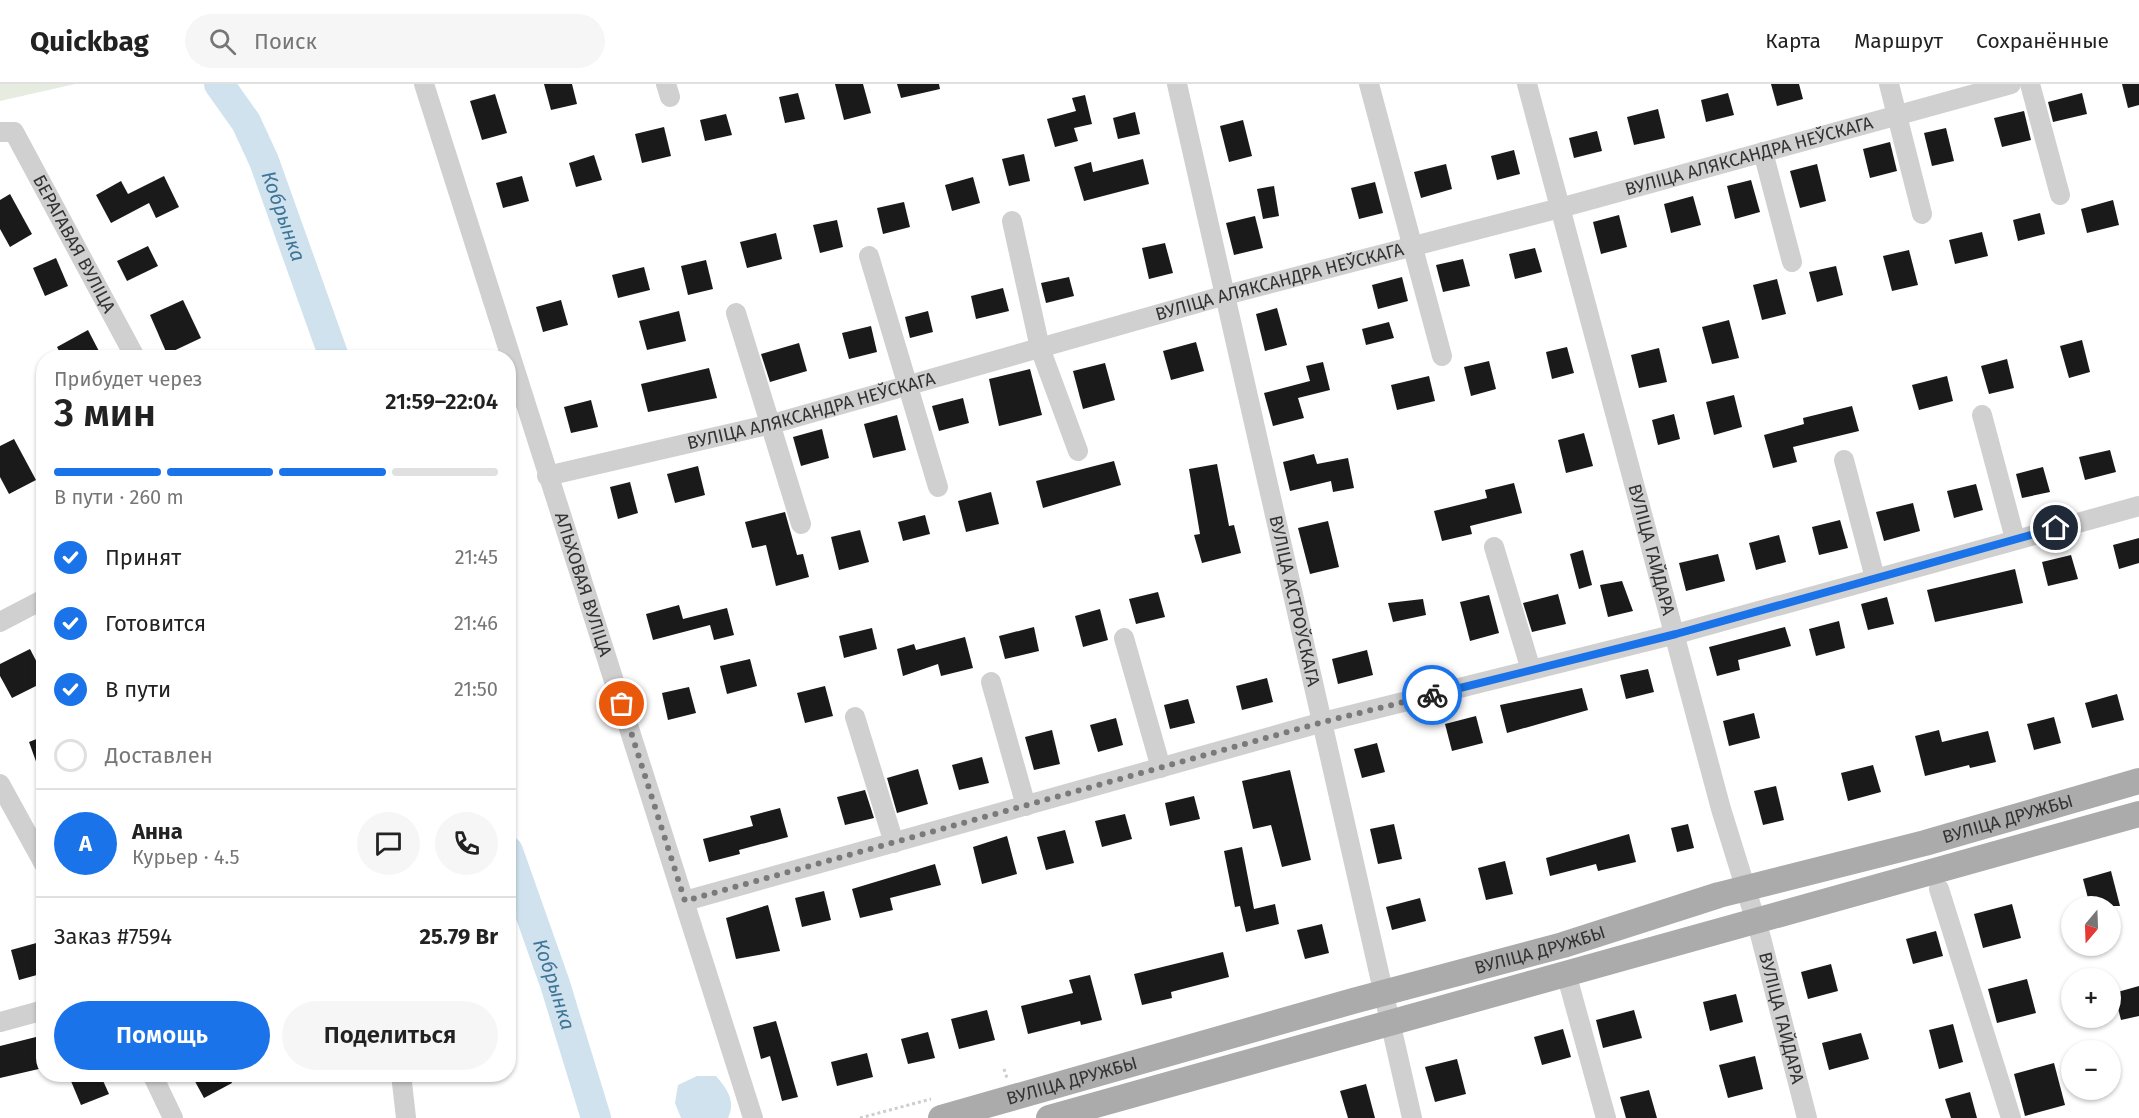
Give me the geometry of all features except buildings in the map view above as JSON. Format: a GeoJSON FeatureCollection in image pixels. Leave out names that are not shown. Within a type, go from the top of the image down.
{"type":"FeatureCollection","features":[{"type":"Feature","properties":{"kind":"main road","name":"ВУЛІЦА ДРУЖБЫ"},"geometry":{"type":"LineString","coordinates":[[946,1117],[1384,993],[1563,945],[1747,888],[1925,843],[2139,781]]}},
{"type":"Feature","properties":{"kind":"main road","name":"ВУЛІЦА ДРУЖБЫ"},"geometry":{"type":"LineString","coordinates":[[1049,1118],[2139,814]]}},
{"type":"Feature","properties":{"kind":"main road"},"geometry":{"type":"LineString","coordinates":[[1756,921],[1756,910],[1767,898],[1851,873],[1925,843]]}},
{"type":"Feature","properties":{"kind":"main road"},"geometry":{"type":"LineString","coordinates":[[1575,971],[1641,941],[1736,914],[1744,906],[1747,888]]}},
{"type":"Feature","properties":{"kind":"main road"},"geometry":{"type":"LineString","coordinates":[[1391,1024],[1393,1013],[1404,1001],[1494,974],[1563,945]]}},
{"type":"Feature","properties":{"kind":"main road"},"geometry":{"type":"LineString","coordinates":[[1209,1073],[1297,1038],[1369,1017],[1376,1012],[1384,993]]}},
{"type":"Feature","properties":{"kind":"street","name":"АЛЬХОВАЯ ВУЛІЦА"},"geometry":{"type":"LineString","coordinates":[[424,84],[507,350]]}},
{"type":"Feature","properties":{"kind":"street","name":"ВУЛІЦА АСТРОЎСКАГА"},"geometry":{"type":"LineString","coordinates":[[1177,84],[1412,1118]]}},
{"type":"Feature","properties":{"kind":"street"},"geometry":{"type":"LineString","coordinates":[[1369,84],[1442,356]]}},
{"type":"Feature","properties":{"kind":"street","name":"ВУЛІЦА ГАЙДАРА"},"geometry":{"type":"LineString","coordinates":[[1527,84],[1722,809],[1756,921],[1807,1118]]}},
{"type":"Feature","properties":{"kind":"street"},"geometry":{"type":"LineString","coordinates":[[1889,84],[1922,214]]}},
{"type":"Feature","properties":{"kind":"street","name":"ВУЛІЦА АЛЯКСАНДРА НЕЎСКАГА"},"geometry":{"type":"LineString","coordinates":[[547,476],[772,423],[1226,296],[1560,208],[2011,84]]}},
{"type":"Feature","properties":{"kind":"street"},"geometry":{"type":"LineString","coordinates":[[2030,84],[2060,195]]}},
{"type":"Feature","properties":{"kind":"street","name":"БЕРАГАВАЯ ВУЛІЦА"},"geometry":{"type":"LineString","coordinates":[[7,132],[131,350]]}},
{"type":"Feature","properties":{"kind":"street"},"geometry":{"type":"LineString","coordinates":[[1763,152],[1792,262]]}},
{"type":"Feature","properties":{"kind":"street"},"geometry":{"type":"LineString","coordinates":[[1012,221],[1040,348],[1078,452]]}},
{"type":"Feature","properties":{"kind":"street"},"geometry":{"type":"LineString","coordinates":[[868,256],[938,487]]}},
{"type":"Feature","properties":{"kind":"street"},"geometry":{"type":"LineString","coordinates":[[736,312],[772,423],[801,524]]}},
{"type":"Feature","properties":{"kind":"street","name":"АЛЬХОВАЯ ВУЛІЦА"},"geometry":{"type":"LineString","coordinates":[[516,377],[753,1118]]}},
{"type":"Feature","properties":{"kind":"street"},"geometry":{"type":"LineString","coordinates":[[1982,415],[2015,539]]}},
{"type":"Feature","properties":{"kind":"street"},"geometry":{"type":"LineString","coordinates":[[1844,460],[1875,578]]}},
{"type":"Feature","properties":{"kind":"street"},"geometry":{"type":"LineString","coordinates":[[685,901],[1323,722],[1676,634],[2139,506]]}},
{"type":"Feature","properties":{"kind":"street"},"geometry":{"type":"LineString","coordinates":[[1494,547],[1531,670]]}},
{"type":"Feature","properties":{"kind":"street"},"geometry":{"type":"LineString","coordinates":[[0,622],[36,603]]}},
{"type":"Feature","properties":{"kind":"street"},"geometry":{"type":"LineString","coordinates":[[1124,638],[1161,768]]}},
{"type":"Feature","properties":{"kind":"street"},"geometry":{"type":"LineString","coordinates":[[991,682],[1026,806]]}},
{"type":"Feature","properties":{"kind":"street"},"geometry":{"type":"LineString","coordinates":[[855,717],[894,843]]}},
{"type":"Feature","properties":{"kind":"street"},"geometry":{"type":"LineString","coordinates":[[0,784],[36,849]]}},
{"type":"Feature","properties":{"kind":"street"},"geometry":{"type":"LineString","coordinates":[[1939,889],[2011,1118]]}},
{"type":"Feature","properties":{"kind":"street"},"geometry":{"type":"LineString","coordinates":[[1575,971],[1606,1118]]}},
{"type":"Feature","properties":{"kind":"street"},"geometry":{"type":"LineString","coordinates":[[0,1022],[36,1012]]}},
{"type":"Feature","properties":{"kind":"street"},"geometry":{"type":"LineString","coordinates":[[156,1082],[173,1118]]}},
{"type":"Feature","properties":{"kind":"street"},"geometry":{"type":"LineString","coordinates":[[402,1082],[406,1118]]}},
{"type":"Feature","properties":{"kind":"shaded area"},"geometry":{"type":"Polygon","coordinates":[[[0,84],[75,84],[0,101],[0,84]]]}},
{"type":"Feature","properties":{"kind":"water"},"geometry":{"type":"Polygon","coordinates":[[[697,1076],[716,1076],[724,1086],[731,1101],[728,1118],[681,1118],[675,1103],[678,1085],[697,1076]]]}},
{"type":"Feature","properties":{"kind":"waterway","name":"Кобрынка"},"geometry":{"type":"LineString","coordinates":[[219,84],[246,122],[264,161],[332,350]]}},
{"type":"Feature","properties":{"kind":"waterway","name":"Кобрынка"},"geometry":{"type":"LineString","coordinates":[[516,874],[555,984],[596,1118]]}},
{"type":"Feature","properties":{"kind":"way so far"},"geometry":{"type":"LineString","coordinates":[[622,704],[685,901],[1323,722],[1432,695]]}},
{"type":"Feature","properties":{"kind":"route"},"geometry":{"type":"LineString","coordinates":[[1432,695],[1676,634],[2056,528]]}}]}
